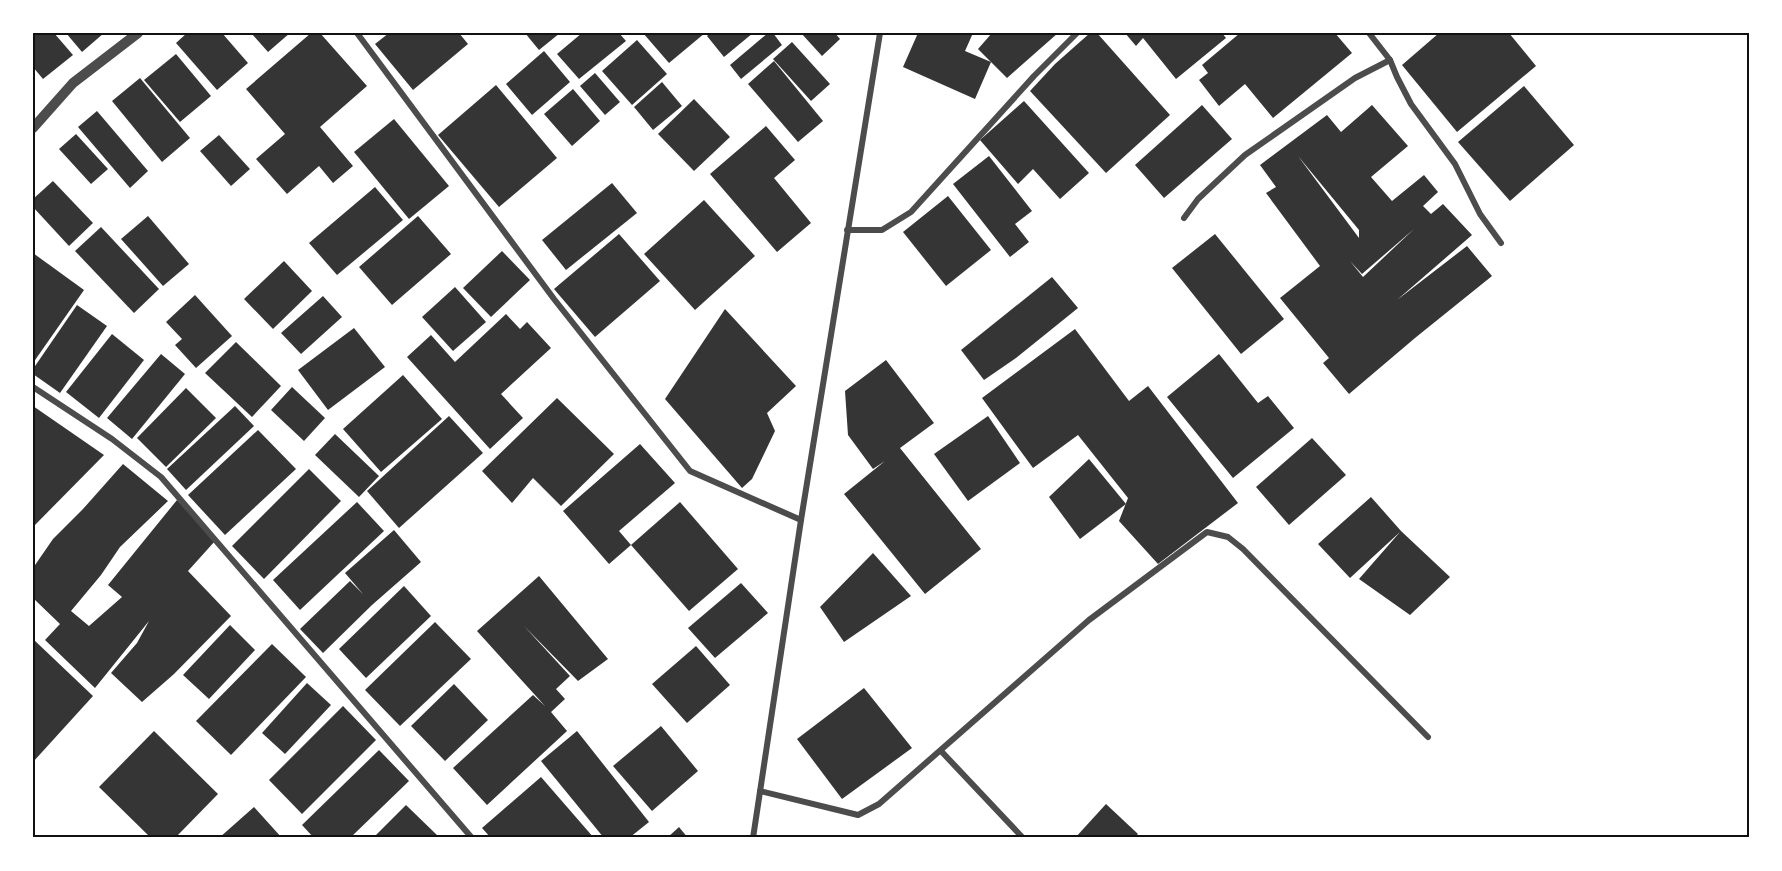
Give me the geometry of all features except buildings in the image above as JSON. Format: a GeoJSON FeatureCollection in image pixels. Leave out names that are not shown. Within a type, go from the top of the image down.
{"type":"FeatureCollection","features":[{"type":"Feature","properties":{"kind":"street"},"geometry":{"type":"LineString","coordinates":[[33,128],[73,83],[138,33]]}},
{"type":"Feature","properties":{"kind":"street"},"geometry":{"type":"LineString","coordinates":[[357,33],[554,299],[690,471],[801,520]]}},
{"type":"Feature","properties":{"kind":"street"},"geometry":{"type":"LineString","coordinates":[[753,838],[801,520],[880,33]]}},
{"type":"Feature","properties":{"kind":"street"},"geometry":{"type":"LineString","coordinates":[[847,230],[882,230],[911,212],[1034,76],[1078,33]]}},
{"type":"Feature","properties":{"kind":"street"},"geometry":{"type":"LineString","coordinates":[[1369,33],[1390,60],[1411,104],[1455,164],[1480,214],[1501,243]]}},
{"type":"Feature","properties":{"kind":"street"},"geometry":{"type":"LineString","coordinates":[[1184,218],[1198,199],[1245,155],[1355,78],[1390,60]]}},
{"type":"Feature","properties":{"kind":"street"},"geometry":{"type":"LineString","coordinates":[[33,387],[112,439],[161,477],[472,838]]}},
{"type":"Feature","properties":{"kind":"street"},"geometry":{"type":"LineString","coordinates":[[760,792],[858,815],[879,804],[1089,620],[1207,532],[1228,537],[1244,549],[1428,737]]}},
{"type":"Feature","properties":{"kind":"street"},"geometry":{"type":"LineString","coordinates":[[941,751],[1023,838]]}}]}
